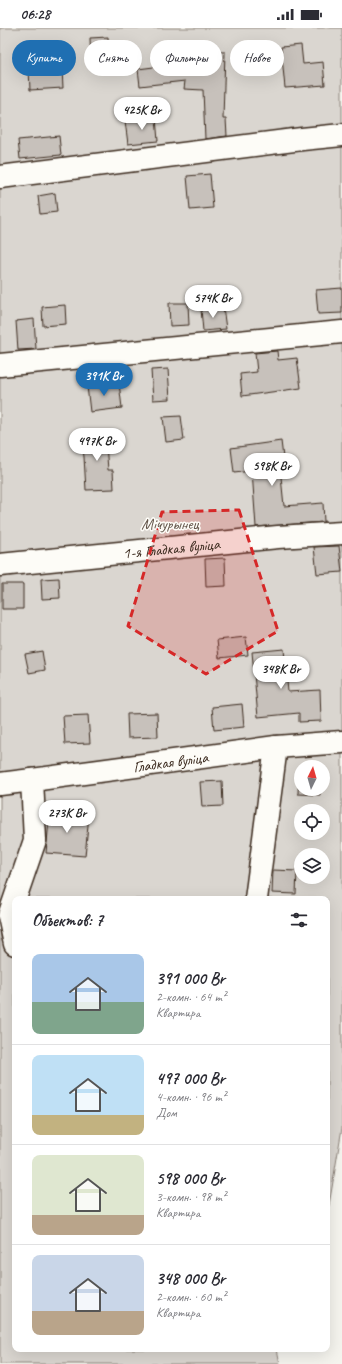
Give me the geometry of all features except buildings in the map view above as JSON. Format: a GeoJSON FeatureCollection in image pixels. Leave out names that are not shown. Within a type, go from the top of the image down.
{"type":"FeatureCollection","features":[{"type":"Feature","properties":{"kind":"lane"},"geometry":{"type":"LineString","coordinates":[[0,177],[342,135]]}},
{"type":"Feature","properties":{"kind":"lane"},"geometry":{"type":"LineString","coordinates":[[0,365],[342,332]]}},
{"type":"Feature","properties":{"kind":"lane","name":"1-я Гладкая вуліца"},"geometry":{"type":"LineString","coordinates":[[0,565],[278,537],[342,533]]}},
{"type":"Feature","properties":{"kind":"lane","name":"Гладкая вуліца"},"geometry":{"type":"LineString","coordinates":[[0,784],[276,747],[342,742]]}},
{"type":"Feature","properties":{"kind":"lane"},"geometry":{"type":"LineString","coordinates":[[256,896],[276,747]]}},
{"type":"Feature","properties":{"kind":"lane"},"geometry":{"type":"LineString","coordinates":[[16,896],[35,840],[32,780]]}},
{"type":"Feature","properties":{"kind":"lane"},"geometry":{"type":"LineString","coordinates":[[12,907],[9,916],[12,930]]}},
{"type":"Feature","properties":{"kind":"highlighted area"},"geometry":{"type":"Polygon","coordinates":[[[239,510],[278,631],[206,674],[128,626],[162,512],[239,510]]]}},
{"type":"Feature","properties":{"kind":"green space","name":"Мічурынец"},"geometry":{"type":"Polygon","coordinates":[[[0,28],[342,28],[342,1128],[330,1199],[330,896],[12,896],[12,1352],[278,1352],[280,1364],[0,1364],[0,28]]]}}]}
